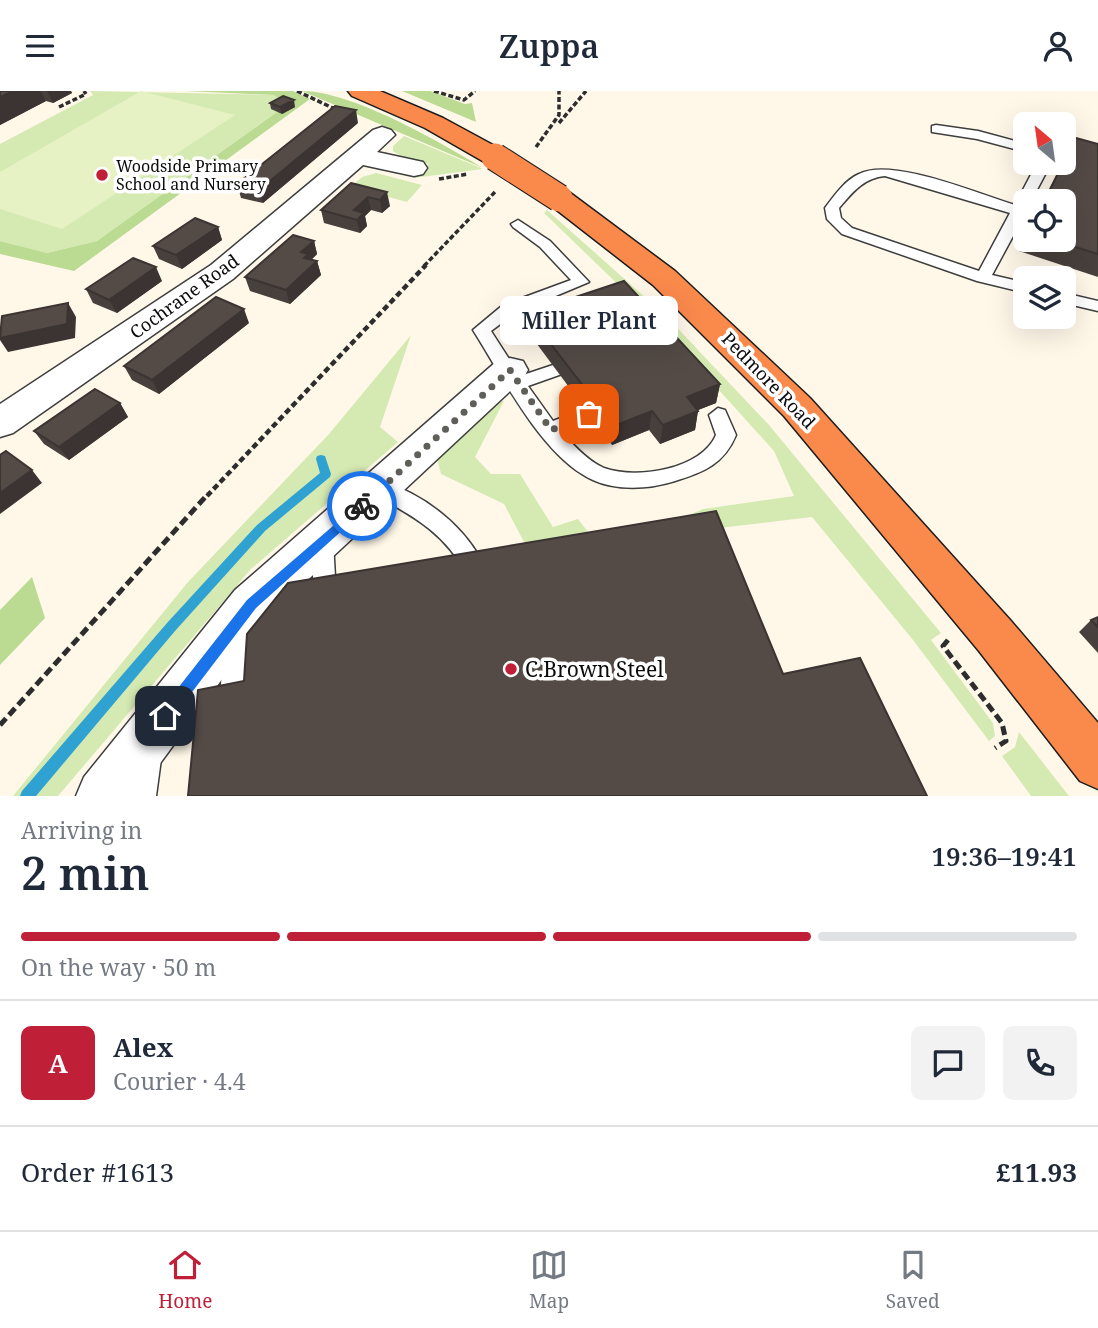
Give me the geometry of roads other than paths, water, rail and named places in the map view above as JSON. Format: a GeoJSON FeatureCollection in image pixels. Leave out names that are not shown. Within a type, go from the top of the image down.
{"type":"FeatureCollection","features":[{"type":"Feature","properties":{"kind":"highway","name":"Pedmore Road"},"geometry":{"type":"LineString","coordinates":[[360,91],[434,123],[484,165],[559,198],[664,278],[797,407],[995,636],[1098,762]]}},
{"type":"Feature","properties":{"kind":"street","name":"Cochrane Road"},"geometry":{"type":"LineString","coordinates":[[9,406],[222,272],[382,135]]}},
{"type":"Feature","properties":{"kind":"street"},"geometry":{"type":"LineString","coordinates":[[358,156],[425,174]]}},
{"type":"Feature","properties":{"kind":"street"},"geometry":{"type":"LineString","coordinates":[[103,796],[251,604],[514,377]]}},
{"type":"Feature","properties":{"kind":"lane"},"geometry":{"type":"LineString","coordinates":[[936,129],[978,135],[1013,144]]}},
{"type":"Feature","properties":{"kind":"lane"},"geometry":{"type":"LineString","coordinates":[[1013,209],[897,173],[877,170],[861,175],[832,208],[834,219],[847,231],[983,278],[1013,285]]}},
{"type":"Feature","properties":{"kind":"lane"},"geometry":{"type":"LineString","coordinates":[[983,278],[1013,221]]}},
{"type":"Feature","properties":{"kind":"lane"},"geometry":{"type":"LineString","coordinates":[[518,224],[545,244],[581,282],[509,309],[481,330],[551,430],[590,469],[628,480],[670,475],[703,464],[720,451],[726,435],[718,415]]}},
{"type":"Feature","properties":{"kind":"lane"},"geometry":{"type":"LineString","coordinates":[[534,299],[547,315]]}},
{"type":"Feature","properties":{"kind":"lane"},"geometry":{"type":"LineString","coordinates":[[1076,300],[1098,306]]}},
{"type":"Feature","properties":{"kind":"lane"},"geometry":{"type":"LineString","coordinates":[[514,377],[556,370]]}},
{"type":"Feature","properties":{"kind":"lane"},"geometry":{"type":"LineString","coordinates":[[551,430],[589,414]]}},
{"type":"Feature","properties":{"kind":"lane"},"geometry":{"type":"LineString","coordinates":[[382,489],[442,524],[466,547],[475,569]]}},
{"type":"Feature","properties":{"kind":"lane"},"geometry":{"type":"LineString","coordinates":[[322,541],[326,595]]}},
{"type":"Feature","properties":{"kind":"lane"},"geometry":{"type":"LineString","coordinates":[[232,701],[237,623]]}},
{"type":"Feature","properties":{"kind":"lane"},"geometry":{"type":"LineString","coordinates":[[143,796],[150,735]]}},
{"type":"Feature","properties":{"kind":"waterway"},"geometry":{"type":"LineString","coordinates":[[27,796],[171,627],[261,528],[326,474],[321,459]]}},
{"type":"Feature","properties":{"kind":"place","name":"Woodside Primary School and Nursery"},"geometry":{"type":"Point","coordinates":[102,175]}},
{"type":"Feature","properties":{"kind":"place","name":"Miller Plant"},"geometry":{"type":"Point","coordinates":[589,414]}},
{"type":"Feature","properties":{"kind":"place","name":"C.Brown Steel"},"geometry":{"type":"Point","coordinates":[511,669]}}]}
